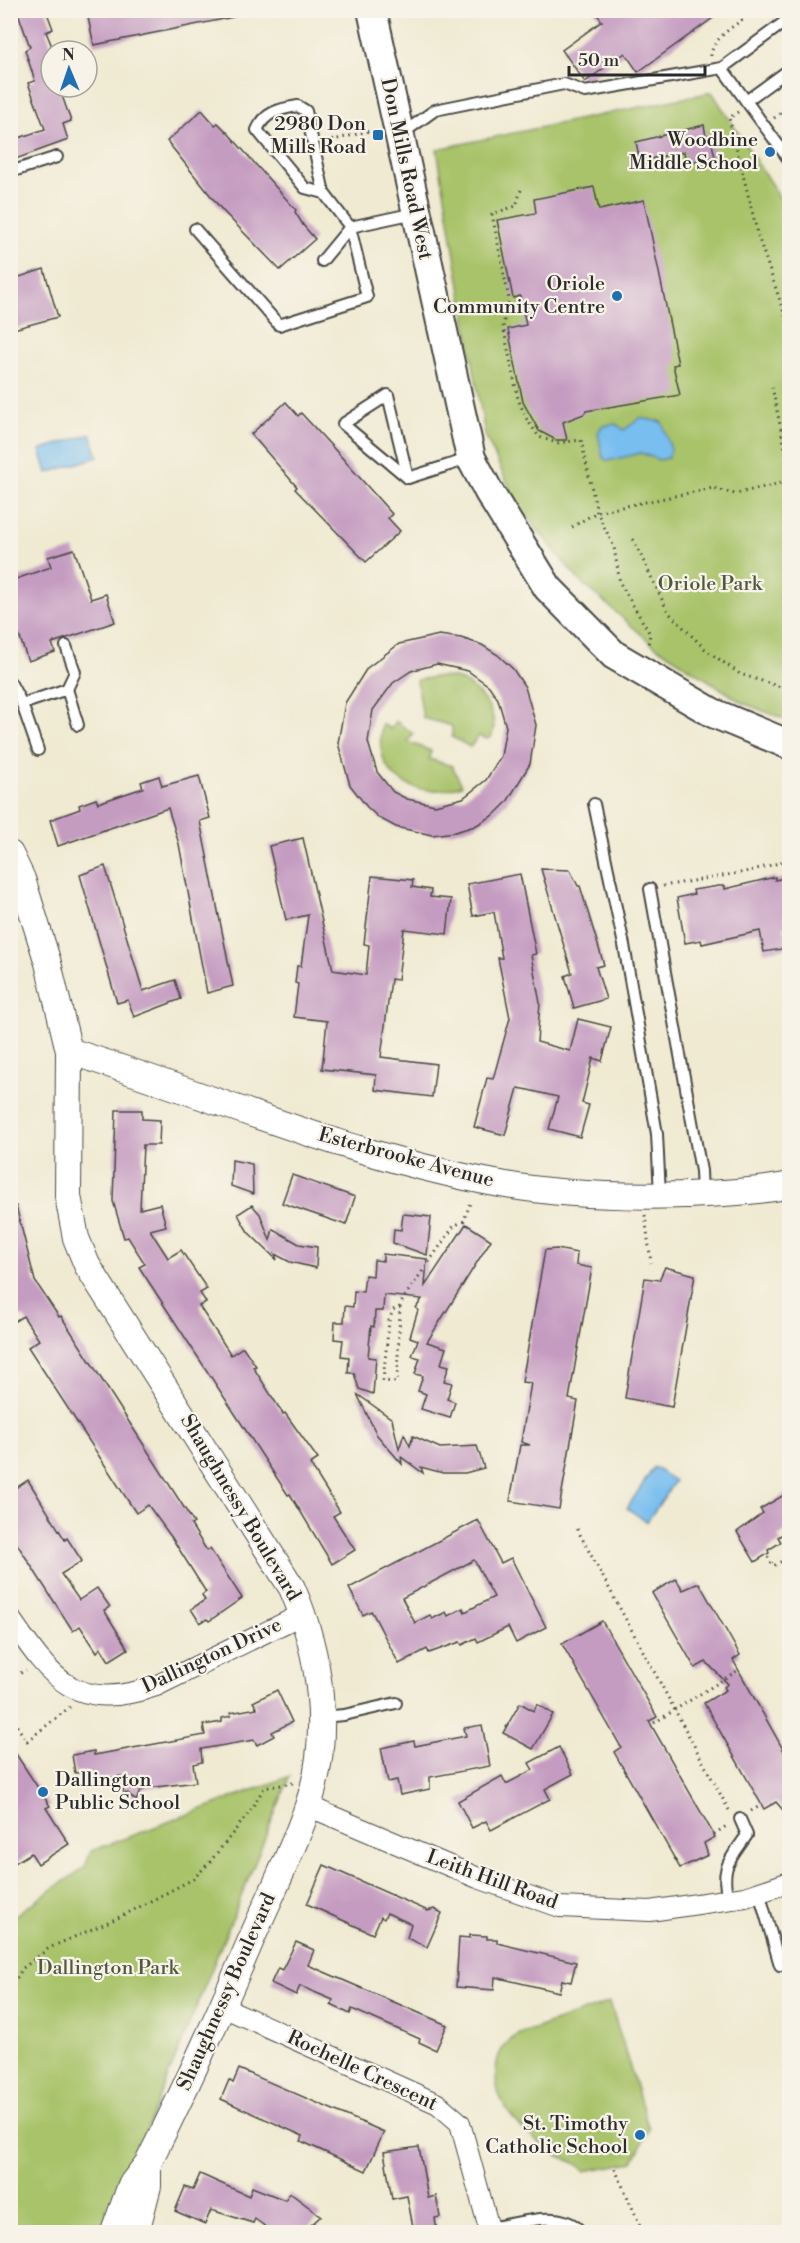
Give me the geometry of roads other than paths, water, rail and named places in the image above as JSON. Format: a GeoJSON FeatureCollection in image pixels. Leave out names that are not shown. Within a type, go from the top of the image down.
{"type":"FeatureCollection","features":[{"type":"Feature","properties":{"kind":"main road","name":"Don Mills Road West"},"geometry":{"type":"LineString","coordinates":[[372,10],[415,213],[471,458],[489,492],[548,588],[614,655],[712,713],[789,744]]}},
{"type":"Feature","properties":{"kind":"street","name":"Shaughnessy Boulevard"},"geometry":{"type":"LineString","coordinates":[[10,855],[16,881],[48,963],[69,1051],[68,1196],[76,1238],[87,1265],[268,1548],[303,1614],[317,1667],[321,1717],[319,1748],[305,1796],[223,2007],[148,2163],[131,2184],[114,2232]]}},
{"type":"Feature","properties":{"kind":"street","name":"Esterbrooke Avenue"},"geometry":{"type":"LineString","coordinates":[[69,1051],[326,1137],[425,1167],[495,1183],[565,1194],[652,1196],[702,1194],[789,1185]]}},
{"type":"Feature","properties":{"kind":"street","name":"Dallington Drive"},"geometry":{"type":"LineString","coordinates":[[10,1618],[40,1661],[56,1677],[87,1694],[130,1695],[156,1686],[303,1614]]}},
{"type":"Feature","properties":{"kind":"street","name":"Leith Hill Road"},"geometry":{"type":"LineString","coordinates":[[305,1796],[478,1878],[560,1907],[650,1911],[728,1900],[789,1882]]}},
{"type":"Feature","properties":{"kind":"street","name":"Rochelle Crescent"},"geometry":{"type":"LineString","coordinates":[[223,2007],[438,2104],[460,2123],[490,2230]]}},
{"type":"Feature","properties":{"kind":"street","name":"Shaughnessy Boulevard"},"geometry":{"type":"LineString","coordinates":[[136,2232],[148,2186],[148,2163]]}},
{"type":"Feature","properties":{"kind":"lane"},"geometry":{"type":"LineString","coordinates":[[398,136],[435,110],[564,84],[585,92],[722,68],[789,18]]}},
{"type":"Feature","properties":{"kind":"lane"},"geometry":{"type":"LineString","coordinates":[[722,68],[789,161]]}},
{"type":"Feature","properties":{"kind":"lane"},"geometry":{"type":"LineString","coordinates":[[747,103],[789,69]]}},
{"type":"Feature","properties":{"kind":"lane"},"geometry":{"type":"LineString","coordinates":[[195,229],[279,325],[367,297],[350,227],[324,193],[306,111],[298,106],[280,109],[263,117],[257,130],[305,188],[324,193]]}},
{"type":"Feature","properties":{"kind":"lane"},"geometry":{"type":"LineString","coordinates":[[10,172],[57,157]]}},
{"type":"Feature","properties":{"kind":"lane"},"geometry":{"type":"LineString","coordinates":[[322,261],[350,227],[415,213]]}},
{"type":"Feature","properties":{"kind":"lane"},"geometry":{"type":"LineString","coordinates":[[388,395],[403,457],[408,478],[344,424],[388,395]]}},
{"type":"Feature","properties":{"kind":"lane"},"geometry":{"type":"LineString","coordinates":[[408,478],[471,458]]}},
{"type":"Feature","properties":{"kind":"lane"},"geometry":{"type":"LineString","coordinates":[[66,646],[75,672],[67,689],[78,725]]}},
{"type":"Feature","properties":{"kind":"lane"},"geometry":{"type":"LineString","coordinates":[[10,681],[22,704],[38,750]]}},
{"type":"Feature","properties":{"kind":"lane"},"geometry":{"type":"LineString","coordinates":[[22,704],[67,689]]}},
{"type":"Feature","properties":{"kind":"lane"},"geometry":{"type":"LineString","coordinates":[[594,804],[624,945],[657,1134],[652,1196]]}},
{"type":"Feature","properties":{"kind":"lane"},"geometry":{"type":"LineString","coordinates":[[650,888],[701,1171],[702,1194]]}},
{"type":"Feature","properties":{"kind":"lane"},"geometry":{"type":"LineString","coordinates":[[321,1717],[344,1715],[396,1703]]}},
{"type":"Feature","properties":{"kind":"lane"},"geometry":{"type":"LineString","coordinates":[[728,1900],[723,1879],[725,1865],[747,1835],[737,1820]]}},
{"type":"Feature","properties":{"kind":"lane"},"geometry":{"type":"LineString","coordinates":[[759,1892],[780,1965]]}},
{"type":"Feature","properties":{"kind":"lane"},"geometry":{"type":"LineString","coordinates":[[490,2230],[556,2218],[570,2222],[581,2232]]}},
{"type":"Feature","properties":{"kind":"water"},"geometry":{"type":"Polygon","coordinates":[[[640,418],[662,422],[671,450],[668,458],[659,460],[641,453],[608,461],[603,458],[598,433],[602,426],[616,424],[624,430],[640,418]]]}},
{"type":"Feature","properties":{"kind":"water"},"geometry":{"type":"Polygon","coordinates":[[[91,434],[98,457],[47,473],[40,450],[91,434]]]}},
{"type":"Feature","properties":{"kind":"water"},"geometry":{"type":"Polygon","coordinates":[[[654,1467],[675,1481],[647,1522],[627,1508],[654,1467]]]}},
{"type":"Feature","properties":{"kind":"place","name":"2980 Don Mills Road"},"geometry":{"type":"Point","coordinates":[378,135]}},
{"type":"Feature","properties":{"kind":"place","name":"Woodbine Middle School"},"geometry":{"type":"Point","coordinates":[770,152]}},
{"type":"Feature","properties":{"kind":"place","name":"Oriole Community Centre"},"geometry":{"type":"Point","coordinates":[617,296]}},
{"type":"Feature","properties":{"kind":"place","name":"Dallington Public School"},"geometry":{"type":"Point","coordinates":[43,1792]}},
{"type":"Feature","properties":{"kind":"place","name":"St. Timothy Catholic School"},"geometry":{"type":"Point","coordinates":[640,2135]}},
{"type":"Feature","properties":{"kind":"park label","name":"Oriole Park"},"geometry":{"type":"Point","coordinates":[710,584]}},
{"type":"Feature","properties":{"kind":"park label","name":"Dallington Park"},"geometry":{"type":"Point","coordinates":[108,1968]}}]}
